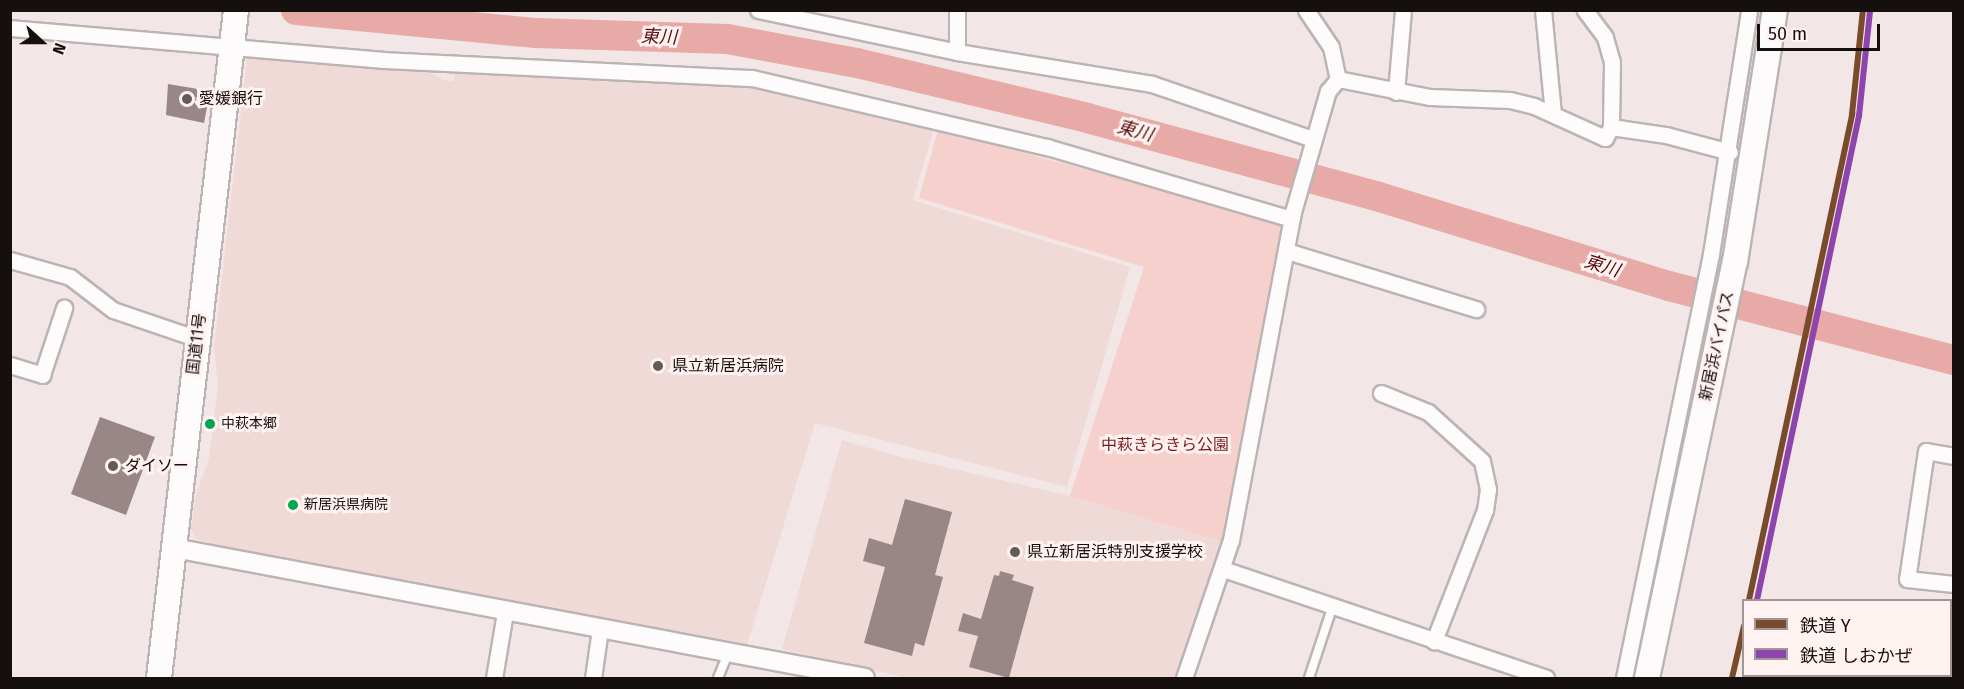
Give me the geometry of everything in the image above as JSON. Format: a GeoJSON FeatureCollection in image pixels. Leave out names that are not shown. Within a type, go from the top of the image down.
{"type":"FeatureCollection","features":[{"type":"Feature","properties":{"kind":"highway","name":"新居浜バイパス"},"geometry":{"type":"LineString","coordinates":[[1647,678],[1735,262],[1775,10]]}},
{"type":"Feature","properties":{"kind":"highway","name":"国道11号"},"geometry":{"type":"LineString","coordinates":[[159,678],[234,30]]}},
{"type":"Feature","properties":{"kind":"street"},"geometry":{"type":"LineString","coordinates":[[758,10],[957,52],[1152,84],[1312,145]]}},
{"type":"Feature","properties":{"kind":"street"},"geometry":{"type":"LineString","coordinates":[[957,10],[957,52]]}},
{"type":"Feature","properties":{"kind":"street"},"geometry":{"type":"LineString","coordinates":[[1306,10],[1331,47],[1338,79]]}},
{"type":"Feature","properties":{"kind":"street"},"geometry":{"type":"LineString","coordinates":[[1396,92],[1402,10]]}},
{"type":"Feature","properties":{"kind":"street"},"geometry":{"type":"LineString","coordinates":[[1543,10],[1554,114]]}},
{"type":"Feature","properties":{"kind":"street"},"geometry":{"type":"LineString","coordinates":[[1338,79],[1396,92],[1510,100],[1554,114],[1605,138],[1611,127],[1612,62],[1605,37],[1585,10]]}},
{"type":"Feature","properties":{"kind":"street"},"geometry":{"type":"LineString","coordinates":[[1624,678],[1692,335],[1711,254],[1730,152],[1749,10]]}},
{"type":"Feature","properties":{"kind":"street"},"geometry":{"type":"LineString","coordinates":[[10,28],[234,30],[383,60],[780,82],[1047,147],[1293,215]]}},
{"type":"Feature","properties":{"kind":"street"},"geometry":{"type":"LineString","coordinates":[[1184,678],[1223,569],[1293,215],[1328,91],[1338,79]]}},
{"type":"Feature","properties":{"kind":"street"},"geometry":{"type":"LineString","coordinates":[[1611,127],[1666,135],[1730,152]]}},
{"type":"Feature","properties":{"kind":"street"},"geometry":{"type":"LineString","coordinates":[[1287,251],[1476,309]]}},
{"type":"Feature","properties":{"kind":"street"},"geometry":{"type":"LineString","coordinates":[[10,260],[70,277],[113,310],[198,339]]}},
{"type":"Feature","properties":{"kind":"street"},"geometry":{"type":"LineString","coordinates":[[10,365],[42,375],[64,308]]}},
{"type":"Feature","properties":{"kind":"street"},"geometry":{"type":"LineString","coordinates":[[1381,393],[1428,412],[1482,461],[1488,489],[1485,510],[1434,641]]}},
{"type":"Feature","properties":{"kind":"street"},"geometry":{"type":"LineString","coordinates":[[1953,456],[1926,452],[1907,579],[1953,584]]}},
{"type":"Feature","properties":{"kind":"street"},"geometry":{"type":"LineString","coordinates":[[174,548],[865,678]]}},
{"type":"Feature","properties":{"kind":"street"},"geometry":{"type":"LineString","coordinates":[[1223,569],[1332,608],[1512,664],[1546,678]]}},
{"type":"Feature","properties":{"kind":"street"},"geometry":{"type":"LineString","coordinates":[[494,678],[505,612]]}},
{"type":"Feature","properties":{"kind":"street"},"geometry":{"type":"LineString","coordinates":[[593,678],[600,629]]}},
{"type":"Feature","properties":{"kind":"lane"},"geometry":{"type":"LineString","coordinates":[[1309,678],[1332,608]]}},
{"type":"Feature","properties":{"kind":"lane"},"geometry":{"type":"LineString","coordinates":[[718,678],[728,653]]}},
{"type":"Feature","properties":{"kind":"shaded area","name":"県立新居浜病院"},"geometry":{"type":"Polygon","coordinates":[[[260,56],[426,71],[447,81],[453,81],[457,69],[512,71],[526,76],[647,78],[767,87],[934,128],[913,200],[1130,267],[1067,487],[815,423],[747,645],[255,555],[196,539],[191,530],[196,494],[209,458],[218,385],[214,348],[247,58],[260,56]]]}},
{"type":"Feature","properties":{"kind":"shaded area","name":"県立新居浜特別支援学校"},"geometry":{"type":"Polygon","coordinates":[[[842,440],[889,454],[1070,496],[1224,542],[1177,678],[908,678],[782,649],[842,440]]]}},
{"type":"Feature","properties":{"kind":"green space","name":"中萩きらきら公園"},"geometry":{"type":"Polygon","coordinates":[[[938,130],[1282,222],[1286,227],[1224,542],[1070,496],[1144,267],[919,198],[938,130]]]}},
{"type":"Feature","properties":{"kind":"building","name":"愛媛銀行"},"geometry":{"type":"Polygon","coordinates":[[[168,84],[210,91],[204,123],[166,115],[168,84]]]}},
{"type":"Feature","properties":{"kind":"building","name":"ダイソー"},"geometry":{"type":"Polygon","coordinates":[[[100,417],[155,437],[126,515],[71,494],[100,417]]]}},
{"type":"Feature","properties":{"kind":"building"},"geometry":{"type":"Polygon","coordinates":[[[905,499],[952,512],[935,575],[943,577],[924,646],[915,643],[912,656],[864,643],[885,567],[863,561],[869,538],[892,545],[905,499]]]}},
{"type":"Feature","properties":{"kind":"building"},"geometry":{"type":"Polygon","coordinates":[[[1000,571],[1014,575],[1012,580],[1034,587],[1009,678],[969,667],[978,636],[958,631],[963,613],[981,619],[994,575],[999,576],[1000,571]]]}},
{"type":"Feature","properties":{"kind":"waterway","name":"東川"},"geometry":{"type":"LineString","coordinates":[[296,10],[536,33],[727,39],[857,63],[1087,118],[1376,196],[1669,286],[1954,360]]}},
{"type":"Feature","properties":{"kind":"rail line","name":"Y"},"geometry":{"type":"LineString","coordinates":[[1749,599],[1852,114],[1863,10]]}},
{"type":"Feature","properties":{"kind":"rail line","name":"しおかぜ"},"geometry":{"type":"LineString","coordinates":[[1757,599],[1859,116],[1870,11]]}},
{"type":"Feature","properties":{"kind":"rail line","name":"Y"},"geometry":{"type":"LineString","coordinates":[[1732,678],[1742,635]]}},
{"type":"Feature","properties":{"kind":"place","name":"愛媛銀行"},"geometry":{"type":"Point","coordinates":[187,99]}},
{"type":"Feature","properties":{"kind":"place","name":"県立新居浜病院"},"geometry":{"type":"Point","coordinates":[658,366]}},
{"type":"Feature","properties":{"kind":"place","name":"中萩本郷"},"geometry":{"type":"Point","coordinates":[210,424]}},
{"type":"Feature","properties":{"kind":"place","name":"ダイソー"},"geometry":{"type":"Point","coordinates":[113,466]}},
{"type":"Feature","properties":{"kind":"place","name":"新居浜県病院"},"geometry":{"type":"Point","coordinates":[293,505]}},
{"type":"Feature","properties":{"kind":"place","name":"県立新居浜特別支援学校"},"geometry":{"type":"Point","coordinates":[1015,552]}}]}
